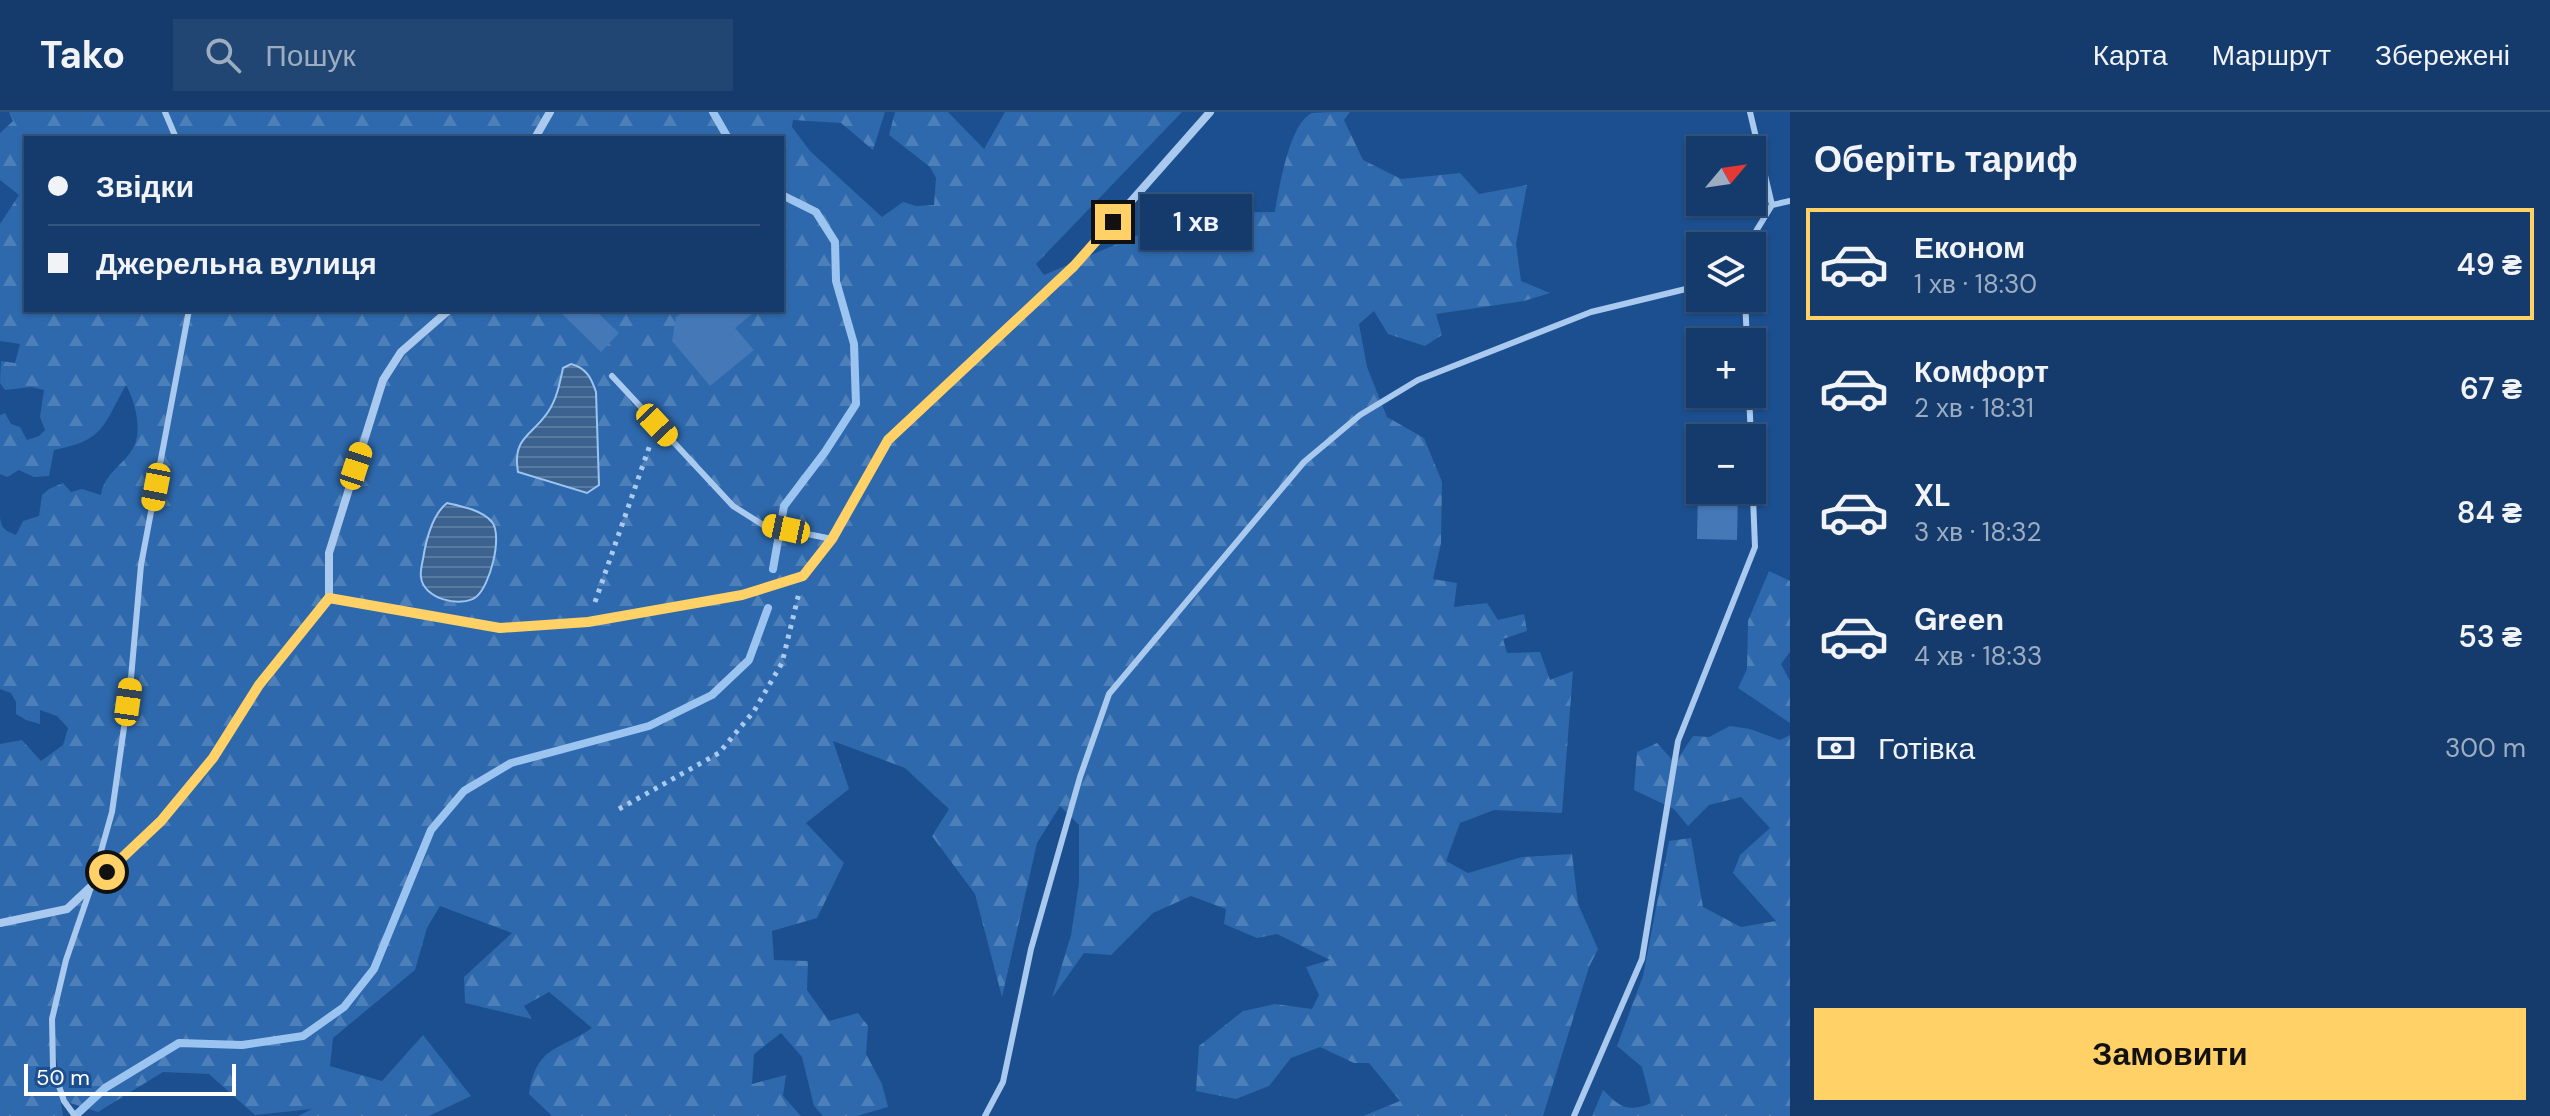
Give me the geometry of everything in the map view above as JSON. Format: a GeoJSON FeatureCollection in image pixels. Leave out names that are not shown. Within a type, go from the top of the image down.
{"type":"FeatureCollection","features":[{"type":"Feature","properties":{"kind":"street"},"geometry":{"type":"LineString","coordinates":[[536,136],[550,112]]}},
{"type":"Feature","properties":{"kind":"street"},"geometry":{"type":"LineString","coordinates":[[329,598],[500,628],[588,622],[742,595],[803,576],[832,539],[888,440],[1074,266],[1210,112]]}},
{"type":"Feature","properties":{"kind":"street"},"geometry":{"type":"LineString","coordinates":[[0,923],[67,909],[161,821],[204,769],[259,685],[329,598],[329,553],[383,380],[401,352],[447,312]]}},
{"type":"Feature","properties":{"kind":"lane"},"geometry":{"type":"LineString","coordinates":[[165,112],[175,136]]}},
{"type":"Feature","properties":{"kind":"lane"},"geometry":{"type":"LineString","coordinates":[[1750,112],[1772,205],[1756,232]]}},
{"type":"Feature","properties":{"kind":"lane"},"geometry":{"type":"LineString","coordinates":[[1772,205],[1790,201]]}},
{"type":"Feature","properties":{"kind":"lane"},"geometry":{"type":"LineString","coordinates":[[985,1116],[1003,1082],[1031,949],[1080,777],[1109,694],[1304,462],[1360,415],[1418,380],[1591,312],[1686,289]]}},
{"type":"Feature","properties":{"kind":"lane"},"geometry":{"type":"LineString","coordinates":[[75,1116],[64,1101],[53,1068],[52,1019],[66,960],[112,812],[131,678],[141,565],[189,312]]}},
{"type":"Feature","properties":{"kind":"lane"},"geometry":{"type":"LineString","coordinates":[[612,376],[733,506],[763,525],[832,539]]}},
{"type":"Feature","properties":{"kind":"lane"},"geometry":{"type":"LineString","coordinates":[[1574,1116],[1642,959],[1678,741],[1755,547],[1753,504]]}},
{"type":"Feature","properties":{"kind":"path"},"geometry":{"type":"LineString","coordinates":[[588,622],[657,425]]}},
{"type":"Feature","properties":{"kind":"path"},"geometry":{"type":"LineString","coordinates":[[619,809],[719,753],[754,711],[782,663],[803,576]]}},
{"type":"Feature","properties":{"kind":"green space"},"geometry":{"type":"Polygon","coordinates":[[[9,112],[885,112],[873,150],[841,123],[793,120],[792,127],[810,151],[882,217],[903,202],[916,206],[934,205],[936,178],[930,167],[889,135],[895,112],[948,112],[984,149],[1005,112],[1182,112],[1036,264],[1044,275],[1190,213],[1275,212],[1291,143],[1304,119],[1312,113],[1350,112],[1344,120],[1363,160],[1401,179],[1460,173],[1479,194],[1527,185],[1516,244],[1521,281],[1550,293],[1524,301],[1436,314],[1442,335],[1425,346],[1388,334],[1374,311],[1359,324],[1367,367],[1387,417],[1424,438],[1442,482],[1441,543],[1433,579],[1457,583],[1454,607],[1487,603],[1498,620],[1524,614],[1527,631],[1503,639],[1507,653],[1540,652],[1550,680],[1573,671],[1562,813],[1494,810],[1460,823],[1446,861],[1468,873],[1522,857],[1572,854],[1578,904],[1598,949],[1589,967],[1543,1116],[1363,1116],[1400,1101],[1369,1063],[1354,1063],[1320,1047],[1291,1058],[1269,1086],[1236,1099],[1196,1091],[1199,1046],[1243,1011],[1275,1004],[1312,1009],[1319,995],[1306,967],[1330,960],[1277,934],[1257,938],[1224,924],[1226,909],[1191,896],[1153,913],[1111,955],[1084,953],[1052,998],[1071,935],[1079,883],[1079,825],[1060,806],[1037,843],[1002,997],[975,894],[932,836],[949,809],[905,768],[833,741],[849,789],[806,823],[844,863],[817,918],[772,931],[774,960],[808,961],[807,990],[829,1021],[858,1013],[868,1026],[866,1054],[882,1084],[888,1107],[857,1116],[823,1116],[814,1106],[802,1057],[781,1033],[754,1054],[752,1084],[786,1075],[783,1096],[801,1116],[552,1116],[529,1094],[537,1066],[550,1052],[592,1028],[549,992],[524,1006],[532,1019],[465,1003],[464,977],[512,933],[440,906],[427,928],[415,970],[333,1038],[330,1066],[382,1081],[423,1035],[471,1096],[429,1116],[298,1116],[312,1109],[255,1115],[209,1074],[163,1072],[98,1112],[64,1101],[49,1019],[63,1116],[0,1116],[0,744],[22,740],[41,761],[63,745],[68,728],[57,716],[40,710],[40,724],[26,720],[16,714],[16,702],[11,693],[0,689],[0,517],[5,529],[16,535],[23,521],[39,516],[42,495],[49,489],[63,483],[71,492],[82,489],[101,495],[110,475],[133,448],[138,425],[126,385],[100,430],[83,442],[54,450],[49,476],[34,477],[19,470],[7,477],[0,474],[0,415],[5,413],[11,424],[20,427],[27,440],[45,430],[40,417],[44,390],[31,387],[5,390],[0,383],[1,361],[15,363],[20,344],[0,341],[0,224],[19,195],[0,180],[0,133],[13,121],[9,112]]]}},
{"type":"Feature","properties":{"kind":"green space"},"geometry":{"type":"Polygon","coordinates":[[[1769,571],[1790,581],[1790,652],[1781,664],[1790,681],[1790,723],[1738,688],[1747,669],[1748,621],[1769,571]]]}},
{"type":"Feature","properties":{"kind":"green space"},"geometry":{"type":"Polygon","coordinates":[[[1730,726],[1750,729],[1780,740],[1790,735],[1790,1116],[1592,1116],[1603,1090],[1624,1107],[1636,1108],[1651,1103],[1642,1067],[1617,1046],[1643,976],[1669,841],[1691,838],[1703,907],[1741,927],[1776,921],[1733,873],[1740,855],[1770,828],[1741,797],[1709,805],[1688,826],[1674,809],[1634,790],[1637,752],[1657,743],[1675,763],[1693,736],[1709,737],[1730,726]]]}},
{"type":"Feature","properties":{"kind":"shaded area"},"geometry":{"type":"Polygon","coordinates":[[[571,364],[587,374],[596,392],[599,485],[587,493],[518,472],[521,444],[548,412],[556,396],[563,368],[571,364]]]}},
{"type":"Feature","properties":{"kind":"shaded area"},"geometry":{"type":"Polygon","coordinates":[[[447,503],[483,514],[495,529],[495,549],[486,583],[476,597],[461,602],[435,596],[423,585],[421,577],[430,528],[447,503]]]}},
{"type":"Feature","properties":{"kind":"building"},"geometry":{"type":"Polygon","coordinates":[[[560,312],[597,312],[619,333],[601,352],[560,312]]]}},
{"type":"Feature","properties":{"kind":"building"},"geometry":{"type":"Polygon","coordinates":[[[682,312],[755,312],[735,328],[754,350],[710,386],[672,341],[676,317],[682,312]]]}},
{"type":"Feature","properties":{"kind":"building"},"geometry":{"type":"Polygon","coordinates":[[[1698,504],[1738,504],[1737,540],[1697,539],[1698,504]]]}},
{"type":"Feature","properties":{"kind":"waterway"},"geometry":{"type":"LineString","coordinates":[[713,112],[727,136]]}},
{"type":"Feature","properties":{"kind":"waterway"},"geometry":{"type":"LineString","coordinates":[[773,569],[784,506],[856,404],[854,344],[836,281],[835,242],[816,212],[784,196]]}},
{"type":"Feature","properties":{"kind":"waterway"},"geometry":{"type":"LineString","coordinates":[[75,1116],[105,1088],[179,1043],[242,1045],[303,1036],[344,1007],[374,969],[431,830],[464,791],[511,763],[649,726],[712,695],[749,660],[768,608]]}},
{"type":"Feature","properties":{"kind":"route"},"geometry":{"type":"LineString","coordinates":[[107,872],[161,821],[213,758],[259,685],[329,598],[500,628],[588,622],[742,595],[803,576],[832,539],[888,440],[1074,266],[1113,222]]}}]}
